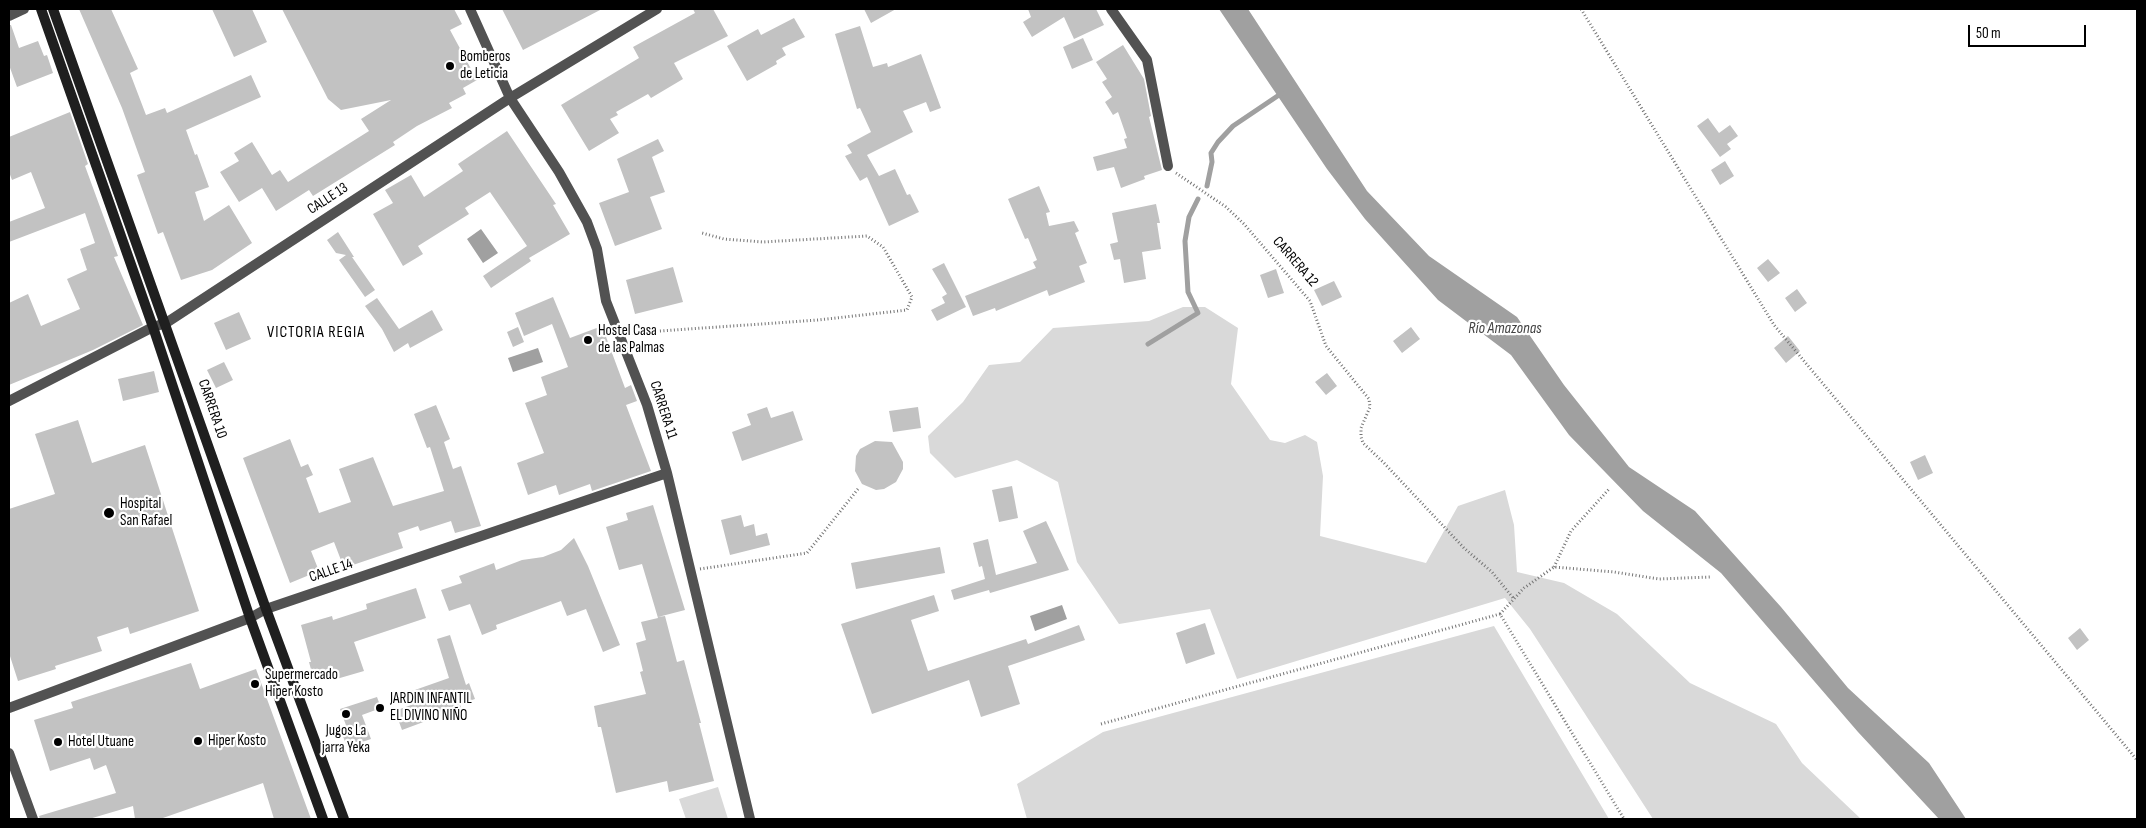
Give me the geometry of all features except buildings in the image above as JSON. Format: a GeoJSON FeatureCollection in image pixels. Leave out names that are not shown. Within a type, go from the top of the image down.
{"type":"FeatureCollection","features":[{"type":"Feature","properties":{"kind":"main road","name":"CARRERA 10"},"geometry":{"type":"LineString","coordinates":[[41,9],[153,327],[250,618],[323,819]]}},
{"type":"Feature","properties":{"kind":"main road","name":"CARRERA 10"},"geometry":{"type":"LineString","coordinates":[[53,9],[266,609],[344,819]]}},
{"type":"Feature","properties":{"kind":"street"},"geometry":{"type":"LineString","coordinates":[[9,16],[24,9]]}},
{"type":"Feature","properties":{"kind":"street","name":"CARRERA 11"},"geometry":{"type":"LineString","coordinates":[[470,9],[510,98],[559,172],[587,222],[596,249],[606,301],[648,405],[667,473],[750,819]]}},
{"type":"Feature","properties":{"kind":"street","name":"CALLE 13"},"geometry":{"type":"LineString","coordinates":[[9,401],[153,327],[166,323],[510,98],[657,9]]}},
{"type":"Feature","properties":{"kind":"street"},"geometry":{"type":"LineString","coordinates":[[1111,9],[1147,60],[1168,166]]}},
{"type":"Feature","properties":{"kind":"street","name":"CALLE 14"},"geometry":{"type":"LineString","coordinates":[[9,708],[250,618],[266,609],[667,473]]}},
{"type":"Feature","properties":{"kind":"street"},"geometry":{"type":"LineString","coordinates":[[9,753],[33,819]]}},
{"type":"Feature","properties":{"kind":"path"},"geometry":{"type":"LineString","coordinates":[[1580,9],[1774,325],[2137,760]]}},
{"type":"Feature","properties":{"kind":"path","name":"CARRERA 12"},"geometry":{"type":"LineString","coordinates":[[1168,166],[1186,181],[1226,207],[1244,224],[1310,301],[1326,346],[1369,399],[1370,407],[1361,428],[1360,438],[1363,443],[1464,548],[1492,572],[1514,599]]}},
{"type":"Feature","properties":{"kind":"path"},"geometry":{"type":"LineString","coordinates":[[618,334],[818,320],[908,310],[912,297],[883,247],[867,236],[763,242],[724,239],[702,233]]}},
{"type":"Feature","properties":{"kind":"path"},"geometry":{"type":"LineString","coordinates":[[1101,724],[1500,614],[1524,588],[1554,567],[1570,532],[1610,488]]}},
{"type":"Feature","properties":{"kind":"path"},"geometry":{"type":"LineString","coordinates":[[691,570],[807,553],[858,490]]}},
{"type":"Feature","properties":{"kind":"path"},"geometry":{"type":"LineString","coordinates":[[1554,567],[1614,572],[1659,579],[1710,576]]}},
{"type":"Feature","properties":{"kind":"path"},"geometry":{"type":"LineString","coordinates":[[1500,614],[1624,819]]}},
{"type":"Feature","properties":{"kind":"shaded area"},"geometry":{"type":"Polygon","coordinates":[[[1183,307],[1205,307],[1238,328],[1231,384],[1270,440],[1285,443],[1305,435],[1317,442],[1323,476],[1320,536],[1426,563],[1458,506],[1505,490],[1514,525],[1517,572],[1564,583],[1617,614],[1690,683],[1776,724],[1802,763],[1861,819],[1653,819],[1530,629],[1505,598],[1237,679],[1210,609],[1119,624],[1077,562],[1058,482],[1017,460],[955,478],[930,453],[928,436],[963,402],[989,365],[1020,362],[1053,328],[1149,321],[1183,307]]]}},
{"type":"Feature","properties":{"kind":"shaded area"},"geometry":{"type":"Polygon","coordinates":[[[1494,626],[1609,819],[1027,819],[1017,784],[1103,732],[1494,626]]]}},
{"type":"Feature","properties":{"kind":"shaded area"},"geometry":{"type":"Polygon","coordinates":[[[718,787],[728,819],[686,819],[679,799],[718,787]]]}},
{"type":"Feature","properties":{"kind":"water","name":"Río Amazonas"},"geometry":{"type":"Polygon","coordinates":[[[1219,9],[1248,9],[1367,191],[1429,256],[1517,317],[1564,385],[1629,467],[1695,511],[1781,607],[1848,688],[1929,763],[1966,819],[1939,819],[1858,732],[1721,573],[1643,511],[1569,435],[1511,355],[1438,300],[1365,219],[1327,169],[1219,9]]]}},
{"type":"Feature","properties":{"kind":"water"},"geometry":{"type":"Polygon","coordinates":[[[481,229],[498,253],[483,263],[467,239],[481,229]]]}},
{"type":"Feature","properties":{"kind":"water"},"geometry":{"type":"Polygon","coordinates":[[[538,348],[543,362],[513,372],[508,358],[538,348]]]}},
{"type":"Feature","properties":{"kind":"water"},"geometry":{"type":"Polygon","coordinates":[[[1062,605],[1067,619],[1035,631],[1030,616],[1062,605]]]}},
{"type":"Feature","properties":{"kind":"waterway"},"geometry":{"type":"LineString","coordinates":[[1207,186],[1212,162],[1211,153],[1218,142],[1233,126],[1282,93]]}},
{"type":"Feature","properties":{"kind":"waterway"},"geometry":{"type":"LineString","coordinates":[[1148,344],[1198,313],[1188,292],[1185,241],[1189,217],[1198,199]]}},
{"type":"Feature","properties":{"kind":"place","name":"Bomberos de Leticia"},"geometry":{"type":"Point","coordinates":[450,66]}},
{"type":"Feature","properties":{"kind":"place","name":"Hostel Casa de las Palmas"},"geometry":{"type":"Point","coordinates":[588,340]}},
{"type":"Feature","properties":{"kind":"place","name":"Hospital San Rafael"},"geometry":{"type":"Point","coordinates":[109,513]}},
{"type":"Feature","properties":{"kind":"place","name":"Supermercado Hiper Kosto"},"geometry":{"type":"Point","coordinates":[255,684]}},
{"type":"Feature","properties":{"kind":"place","name":"JARDIN INFANTIL EL DIVINO NIÑO"},"geometry":{"type":"Point","coordinates":[380,708]}},
{"type":"Feature","properties":{"kind":"place","name":"Jugos La jarra Yeka"},"geometry":{"type":"Point","coordinates":[346,714]}},
{"type":"Feature","properties":{"kind":"place","name":"Hiper Kosto"},"geometry":{"type":"Point","coordinates":[198,741]}},
{"type":"Feature","properties":{"kind":"place","name":"Hotel Utuane"},"geometry":{"type":"Point","coordinates":[58,742]}},
{"type":"Feature","properties":{"kind":"district","name":"VICTORIA REGIA"},"geometry":{"type":"Point","coordinates":[316,333]}}]}
